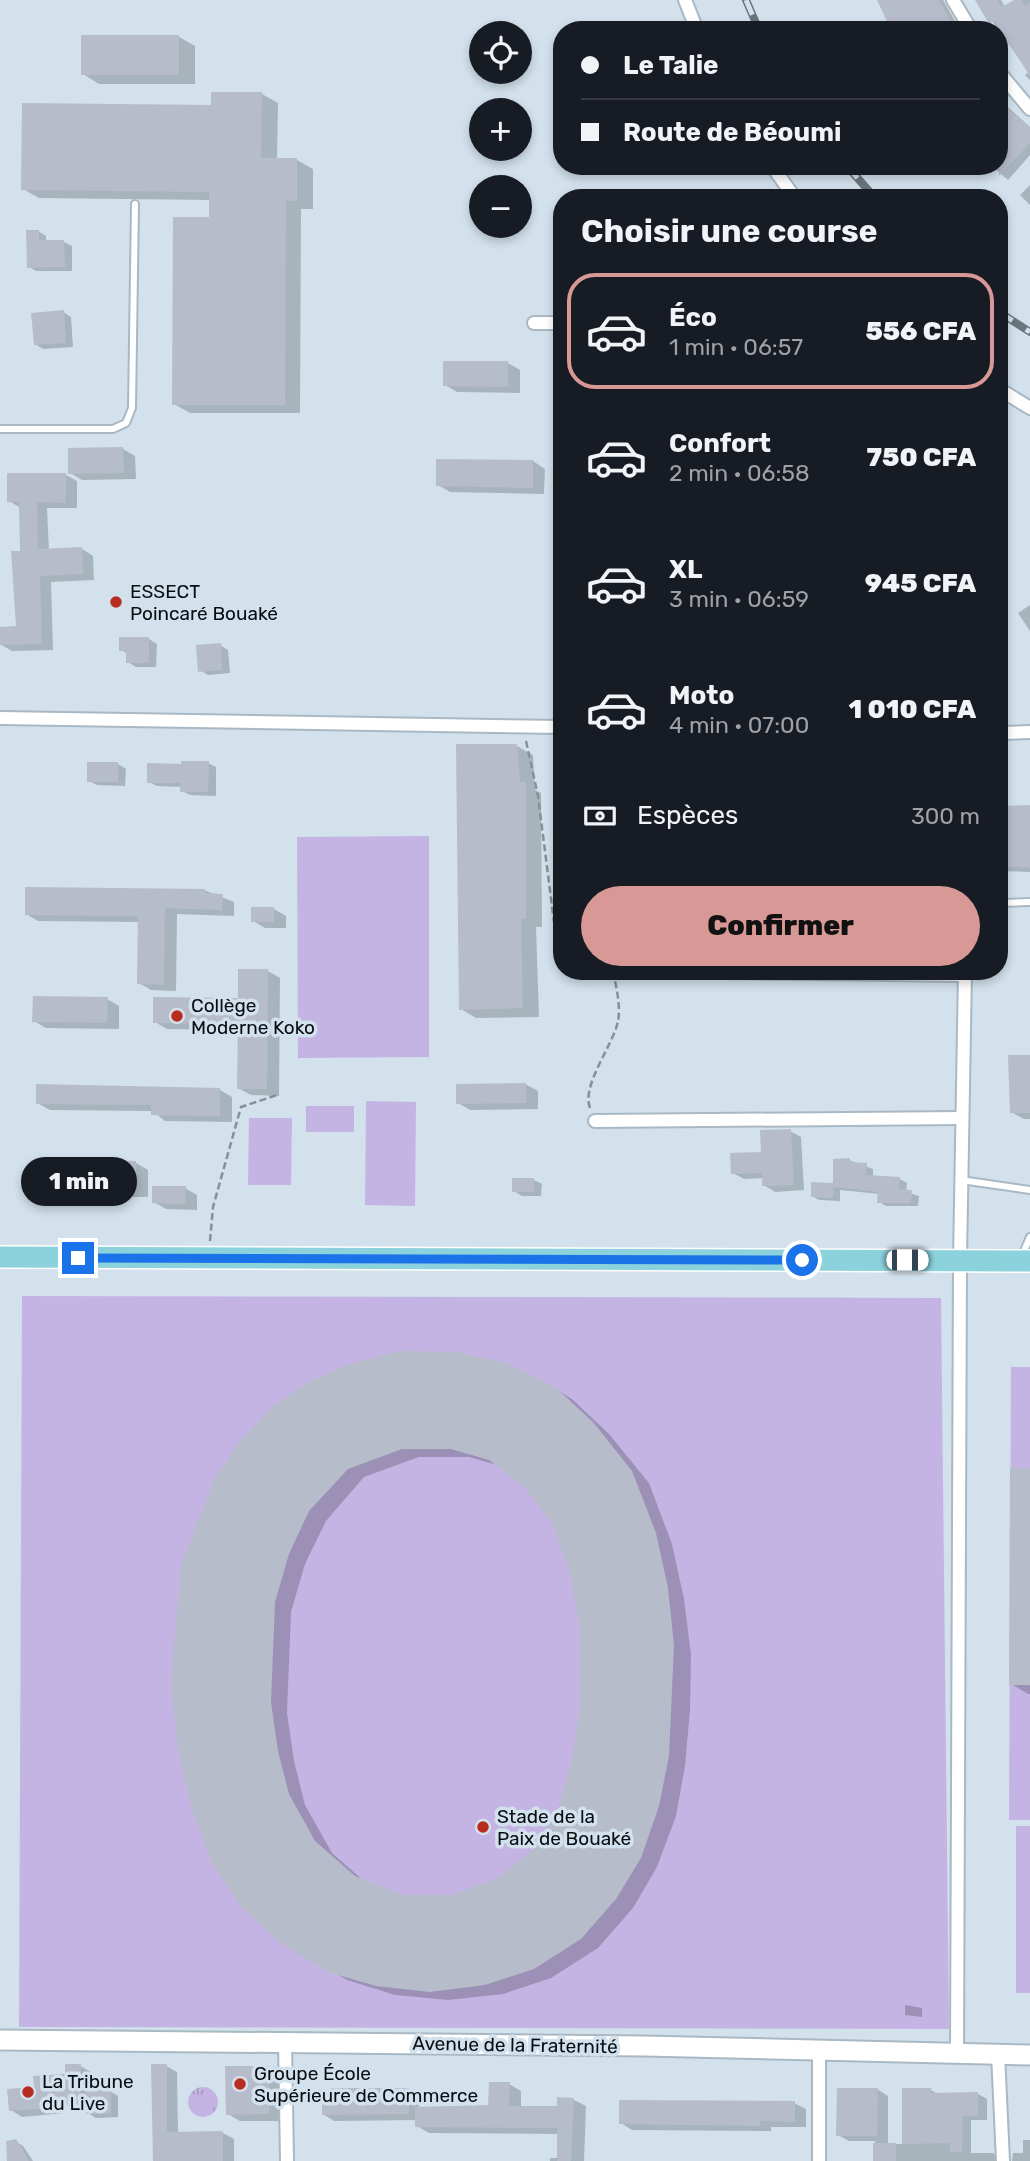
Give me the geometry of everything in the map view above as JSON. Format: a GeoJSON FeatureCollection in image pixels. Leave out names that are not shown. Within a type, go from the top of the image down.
{"type":"FeatureCollection","features":[{"type":"Feature","properties":{"kind":"main road"},"geometry":{"type":"LineString","coordinates":[[0,1257],[1025,1261]]}},
{"type":"Feature","properties":{"kind":"street"},"geometry":{"type":"LineString","coordinates":[[685,0],[693,21]]}},
{"type":"Feature","properties":{"kind":"street"},"geometry":{"type":"LineString","coordinates":[[953,0],[966,21]]}},
{"type":"Feature","properties":{"kind":"street"},"geometry":{"type":"LineString","coordinates":[[1008,83],[1030,109]]}},
{"type":"Feature","properties":{"kind":"street"},"geometry":{"type":"LineString","coordinates":[[534,323],[553,323]]}},
{"type":"Feature","properties":{"kind":"street"},"geometry":{"type":"LineString","coordinates":[[1008,395],[1030,408]]}},
{"type":"Feature","properties":{"kind":"street"},"geometry":{"type":"LineString","coordinates":[[0,718],[553,727]]}},
{"type":"Feature","properties":{"kind":"street"},"geometry":{"type":"LineString","coordinates":[[1008,733],[1030,732]]}},
{"type":"Feature","properties":{"kind":"street"},"geometry":{"type":"LineString","coordinates":[[957,2054],[960,1261],[965,980]]}},
{"type":"Feature","properties":{"kind":"street"},"geometry":{"type":"LineString","coordinates":[[596,1121],[962,1118]]}},
{"type":"Feature","properties":{"kind":"street","name":"Avenue de la Fraternité"},"geometry":{"type":"LineString","coordinates":[[0,2040],[285,2041],[1030,2054]]}},
{"type":"Feature","properties":{"kind":"street"},"geometry":{"type":"LineString","coordinates":[[285,2041],[287,2161]]}},
{"type":"Feature","properties":{"kind":"street"},"geometry":{"type":"LineString","coordinates":[[819,2052],[819,2161]]}},
{"type":"Feature","properties":{"kind":"street"},"geometry":{"type":"LineString","coordinates":[[998,2054],[1003,2161]]}},
{"type":"Feature","properties":{"kind":"lane"},"geometry":{"type":"LineString","coordinates":[[0,429],[113,429],[126,423],[132,408],[135,204]]}},
{"type":"Feature","properties":{"kind":"lane"},"geometry":{"type":"LineString","coordinates":[[1008,903],[1030,902]]}},
{"type":"Feature","properties":{"kind":"lane"},"geometry":{"type":"LineString","coordinates":[[961,1180],[1030,1190]]}},
{"type":"Feature","properties":{"kind":"lane"},"geometry":{"type":"LineString","coordinates":[[1025,1261],[1030,1237]]}},
{"type":"Feature","properties":{"kind":"path"},"geometry":{"type":"LineString","coordinates":[[523,727],[538,796],[553,914]]}},
{"type":"Feature","properties":{"kind":"path"},"geometry":{"type":"LineString","coordinates":[[596,1121],[588,1103],[596,1073],[618,1020],[614,980]]}},
{"type":"Feature","properties":{"kind":"path"},"geometry":{"type":"LineString","coordinates":[[208,1258],[213,1207],[241,1107],[277,1095]]}},
{"type":"Feature","properties":{"kind":"green space"},"geometry":{"type":"Polygon","coordinates":[[[429,836],[429,1057],[298,1058],[297,837],[429,836]]]}},
{"type":"Feature","properties":{"kind":"green space"},"geometry":{"type":"Polygon","coordinates":[[[366,1101],[416,1102],[415,1206],[365,1205],[366,1101]]]}},
{"type":"Feature","properties":{"kind":"green space"},"geometry":{"type":"Polygon","coordinates":[[[306,1106],[354,1106],[354,1132],[306,1132],[306,1106]]]}},
{"type":"Feature","properties":{"kind":"green space"},"geometry":{"type":"Polygon","coordinates":[[[249,1118],[292,1118],[291,1185],[248,1185],[249,1118]]]}},
{"type":"Feature","properties":{"kind":"green space","name":"Stade de la Paix de Bouaké"},"geometry":{"type":"Polygon","coordinates":[[[22,1296],[941,1298],[949,2029],[19,2027],[22,1296]]]}},
{"type":"Feature","properties":{"kind":"green space"},"geometry":{"type":"Polygon","coordinates":[[[1011,1367],[1030,1367],[1030,1820],[1009,1820],[1011,1367]]]}},
{"type":"Feature","properties":{"kind":"green space"},"geometry":{"type":"Polygon","coordinates":[[[1016,1826],[1030,1826],[1030,1993],[1016,1993],[1016,1826]]]}},
{"type":"Feature","properties":{"kind":"green space"},"geometry":{"type":"Polygon","coordinates":[[[203,2087],[214,2091],[218,2102],[214,2113],[203,2117],[192,2113],[188,2102],[192,2091],[203,2087]]]}},
{"type":"Feature","properties":{"kind":"building"},"geometry":{"type":"Polygon","coordinates":[[[877,0],[939,0],[951,21],[887,21],[877,0]]]}},
{"type":"Feature","properties":{"kind":"building"},"geometry":{"type":"Polygon","coordinates":[[[975,0],[997,0],[1002,7],[1014,0],[1021,0],[1025,6],[1030,2],[1030,76],[1008,42],[1008,21],[987,21],[975,0]]]}},
{"type":"Feature","properties":{"kind":"building"},"geometry":{"type":"Polygon","coordinates":[[[81,35],[179,35],[179,75],[81,75],[81,35]]]}},
{"type":"Feature","properties":{"kind":"building"},"geometry":{"type":"Polygon","coordinates":[[[211,92],[262,92],[261,158],[297,158],[297,201],[286,201],[285,405],[172,405],[173,217],[209,217],[209,192],[21,190],[22,103],[211,105],[211,92]]]}},
{"type":"Feature","properties":{"kind":"building"},"geometry":{"type":"Polygon","coordinates":[[[1008,109],[1030,127],[1030,143],[1008,166],[1008,109]]]}},
{"type":"Feature","properties":{"kind":"building"},"geometry":{"type":"Polygon","coordinates":[[[26,230],[39,230],[39,240],[64,240],[65,267],[27,268],[26,230]]]}},
{"type":"Feature","properties":{"kind":"building"},"geometry":{"type":"Polygon","coordinates":[[[64,310],[66,343],[34,345],[31,313],[64,310]]]}},
{"type":"Feature","properties":{"kind":"building"},"geometry":{"type":"Polygon","coordinates":[[[443,361],[508,361],[508,387],[443,386],[443,361]]]}},
{"type":"Feature","properties":{"kind":"building"},"geometry":{"type":"Polygon","coordinates":[[[123,447],[124,473],[68,474],[68,448],[123,447]]]}},
{"type":"Feature","properties":{"kind":"building"},"geometry":{"type":"Polygon","coordinates":[[[436,459],[533,460],[533,488],[436,486],[436,459]]]}},
{"type":"Feature","properties":{"kind":"building"},"geometry":{"type":"Polygon","coordinates":[[[7,473],[66,473],[66,503],[37,502],[38,549],[82,547],[83,574],[40,576],[42,644],[0,645],[0,627],[16,626],[11,551],[20,551],[19,502],[7,502],[7,473]]]}},
{"type":"Feature","properties":{"kind":"building"},"geometry":{"type":"Polygon","coordinates":[[[119,637],[149,637],[149,663],[126,663],[126,651],[119,651],[119,637]]]}},
{"type":"Feature","properties":{"kind":"building"},"geometry":{"type":"Polygon","coordinates":[[[221,643],[222,670],[198,672],[196,645],[221,643]]]}},
{"type":"Feature","properties":{"kind":"building"},"geometry":{"type":"Polygon","coordinates":[[[456,744],[517,744],[520,782],[526,782],[526,919],[521,919],[523,1008],[459,1010],[456,744]]]}},
{"type":"Feature","properties":{"kind":"building"},"geometry":{"type":"Polygon","coordinates":[[[181,761],[209,761],[208,792],[180,792],[180,783],[147,783],[147,763],[181,764],[181,761]]]}},
{"type":"Feature","properties":{"kind":"building"},"geometry":{"type":"Polygon","coordinates":[[[87,762],[118,762],[118,782],[87,782],[87,762]]]}},
{"type":"Feature","properties":{"kind":"building"},"geometry":{"type":"Polygon","coordinates":[[[1030,805],[1030,868],[1008,867],[1008,806],[1030,805]]]}},
{"type":"Feature","properties":{"kind":"building"},"geometry":{"type":"Polygon","coordinates":[[[25,887],[205,889],[205,893],[223,894],[222,910],[165,908],[164,985],[137,984],[138,916],[25,915],[25,887]]]}},
{"type":"Feature","properties":{"kind":"building"},"geometry":{"type":"Polygon","coordinates":[[[251,907],[274,907],[274,922],[251,922],[251,907]]]}},
{"type":"Feature","properties":{"kind":"building"},"geometry":{"type":"Polygon","coordinates":[[[238,969],[268,969],[267,1089],[237,1089],[238,1024],[153,1023],[153,997],[238,998],[238,969]]]}},
{"type":"Feature","properties":{"kind":"building"},"geometry":{"type":"Polygon","coordinates":[[[33,996],[108,997],[107,1023],[32,1022],[33,996]]]}},
{"type":"Feature","properties":{"kind":"building"},"geometry":{"type":"Polygon","coordinates":[[[1008,1055],[1030,1055],[1030,1113],[1010,1113],[1008,1055]]]}},
{"type":"Feature","properties":{"kind":"building"},"geometry":{"type":"Polygon","coordinates":[[[526,1083],[526,1103],[456,1104],[456,1084],[526,1083]]]}},
{"type":"Feature","properties":{"kind":"building"},"geometry":{"type":"Polygon","coordinates":[[[36,1084],[220,1088],[220,1116],[151,1115],[151,1105],[36,1104],[36,1084]]]}},
{"type":"Feature","properties":{"kind":"building"},"geometry":{"type":"Polygon","coordinates":[[[791,1129],[794,1185],[762,1186],[762,1173],[731,1174],[730,1153],[761,1152],[760,1130],[791,1129]]]}},
{"type":"Feature","properties":{"kind":"building"},"geometry":{"type":"Polygon","coordinates":[[[850,1158],[850,1162],[867,1163],[866,1175],[900,1177],[899,1189],[912,1190],[911,1203],[877,1203],[878,1192],[834,1187],[833,1198],[811,1197],[811,1182],[833,1183],[833,1159],[850,1158]]]}},
{"type":"Feature","properties":{"kind":"building"},"geometry":{"type":"Polygon","coordinates":[[[77,1160],[136,1161],[136,1191],[77,1191],[77,1160]]]}},
{"type":"Feature","properties":{"kind":"building"},"geometry":{"type":"Polygon","coordinates":[[[512,1178],[534,1178],[534,1192],[512,1192],[512,1178]]]}},
{"type":"Feature","properties":{"kind":"building"},"geometry":{"type":"Polygon","coordinates":[[[152,1186],[186,1186],[185,1204],[152,1203],[152,1186]]]}},
{"type":"Feature","properties":{"kind":"building"},"geometry":{"type":"Polygon","coordinates":[[[399,1351],[457,1352],[509,1364],[555,1387],[593,1422],[632,1471],[656,1533],[668,1588],[674,1645],[669,1756],[659,1806],[641,1858],[616,1899],[581,1939],[534,1969],[485,1985],[430,1992],[376,1986],[328,1972],[282,1944],[242,1908],[212,1864],[191,1806],[178,1750],[171,1683],[181,1565],[215,1478],[238,1444],[271,1408],[307,1383],[349,1364],[399,1351]],[[402,1449],[348,1469],[309,1511],[289,1554],[275,1602],[271,1702],[278,1751],[289,1794],[315,1841],[355,1876],[403,1895],[451,1895],[499,1878],[536,1847],[559,1806],[572,1759],[581,1701],[581,1633],[569,1569],[552,1523],[525,1488],[489,1460],[451,1449],[402,1449]]]}},
{"type":"Feature","properties":{"kind":"building"},"geometry":{"type":"Polygon","coordinates":[[[1010,1468],[1030,1468],[1030,1685],[1009,1685],[1010,1468]]]}},
{"type":"Feature","properties":{"kind":"building"},"geometry":{"type":"Polygon","coordinates":[[[65,2064],[81,2064],[80,2101],[54,2101],[55,2108],[9,2111],[7,2089],[34,2087],[33,2076],[65,2074],[65,2064]]]}},
{"type":"Feature","properties":{"kind":"building"},"geometry":{"type":"Polygon","coordinates":[[[151,2064],[167,2064],[167,2132],[223,2131],[223,2161],[153,2161],[151,2064]]]}},
{"type":"Feature","properties":{"kind":"building"},"geometry":{"type":"Polygon","coordinates":[[[225,2066],[269,2066],[269,2114],[226,2115],[225,2066]]]}},
{"type":"Feature","properties":{"kind":"building"},"geometry":{"type":"Polygon","coordinates":[[[489,2082],[510,2082],[509,2106],[557,2106],[557,2097],[574,2098],[571,2161],[557,2161],[557,2128],[415,2127],[415,2107],[488,2105],[489,2082]]]}},
{"type":"Feature","properties":{"kind":"building"},"geometry":{"type":"Polygon","coordinates":[[[330,2088],[409,2088],[409,2114],[322,2115],[322,2098],[330,2098],[330,2088]]]}},
{"type":"Feature","properties":{"kind":"building"},"geometry":{"type":"Polygon","coordinates":[[[837,2088],[878,2088],[877,2136],[836,2136],[837,2088]]]}},
{"type":"Feature","properties":{"kind":"building"},"geometry":{"type":"Polygon","coordinates":[[[902,2088],[931,2088],[931,2093],[978,2092],[978,2116],[963,2116],[962,2152],[950,2152],[950,2143],[902,2144],[902,2088]]]}},
{"type":"Feature","properties":{"kind":"building"},"geometry":{"type":"Polygon","coordinates":[[[86,2090],[111,2090],[111,2114],[86,2114],[86,2090]]]}},
{"type":"Feature","properties":{"kind":"building"},"geometry":{"type":"Polygon","coordinates":[[[619,2100],[795,2101],[795,2122],[760,2121],[760,2126],[619,2124],[619,2100]]]}},
{"type":"Feature","properties":{"kind":"building"},"geometry":{"type":"Polygon","coordinates":[[[16,2139],[29,2161],[7,2161],[6,2141],[16,2139]]]}},
{"type":"Feature","properties":{"kind":"building"},"geometry":{"type":"Polygon","coordinates":[[[873,2143],[896,2143],[896,2161],[873,2161],[873,2143]]]}},
{"type":"Feature","properties":{"kind":"railway"},"geometry":{"type":"LineString","coordinates":[[746,0],[755,21]]}},
{"type":"Feature","properties":{"kind":"railway"},"geometry":{"type":"LineString","coordinates":[[855,175],[867,189]]}},
{"type":"Feature","properties":{"kind":"railway"},"geometry":{"type":"LineString","coordinates":[[1008,318],[1030,332]]}},
{"type":"Feature","properties":{"kind":"place","name":"ESSECT Poincaré Bouaké"},"geometry":{"type":"Point","coordinates":[116,602]}},
{"type":"Feature","properties":{"kind":"place","name":"Collège Moderne Koko"},"geometry":{"type":"Point","coordinates":[177,1016]}},
{"type":"Feature","properties":{"kind":"place","name":"Stade de la Paix de Bouaké"},"geometry":{"type":"Point","coordinates":[483,1827]}},
{"type":"Feature","properties":{"kind":"place","name":"Groupe École Supérieure de Commerce"},"geometry":{"type":"Point","coordinates":[240,2084]}},
{"type":"Feature","properties":{"kind":"place","name":"La Tribune du Live"},"geometry":{"type":"Point","coordinates":[28,2092]}},
{"type":"Feature","properties":{"kind":"route"},"geometry":{"type":"LineString","coordinates":[[78,1258],[802,1260]]}}]}
